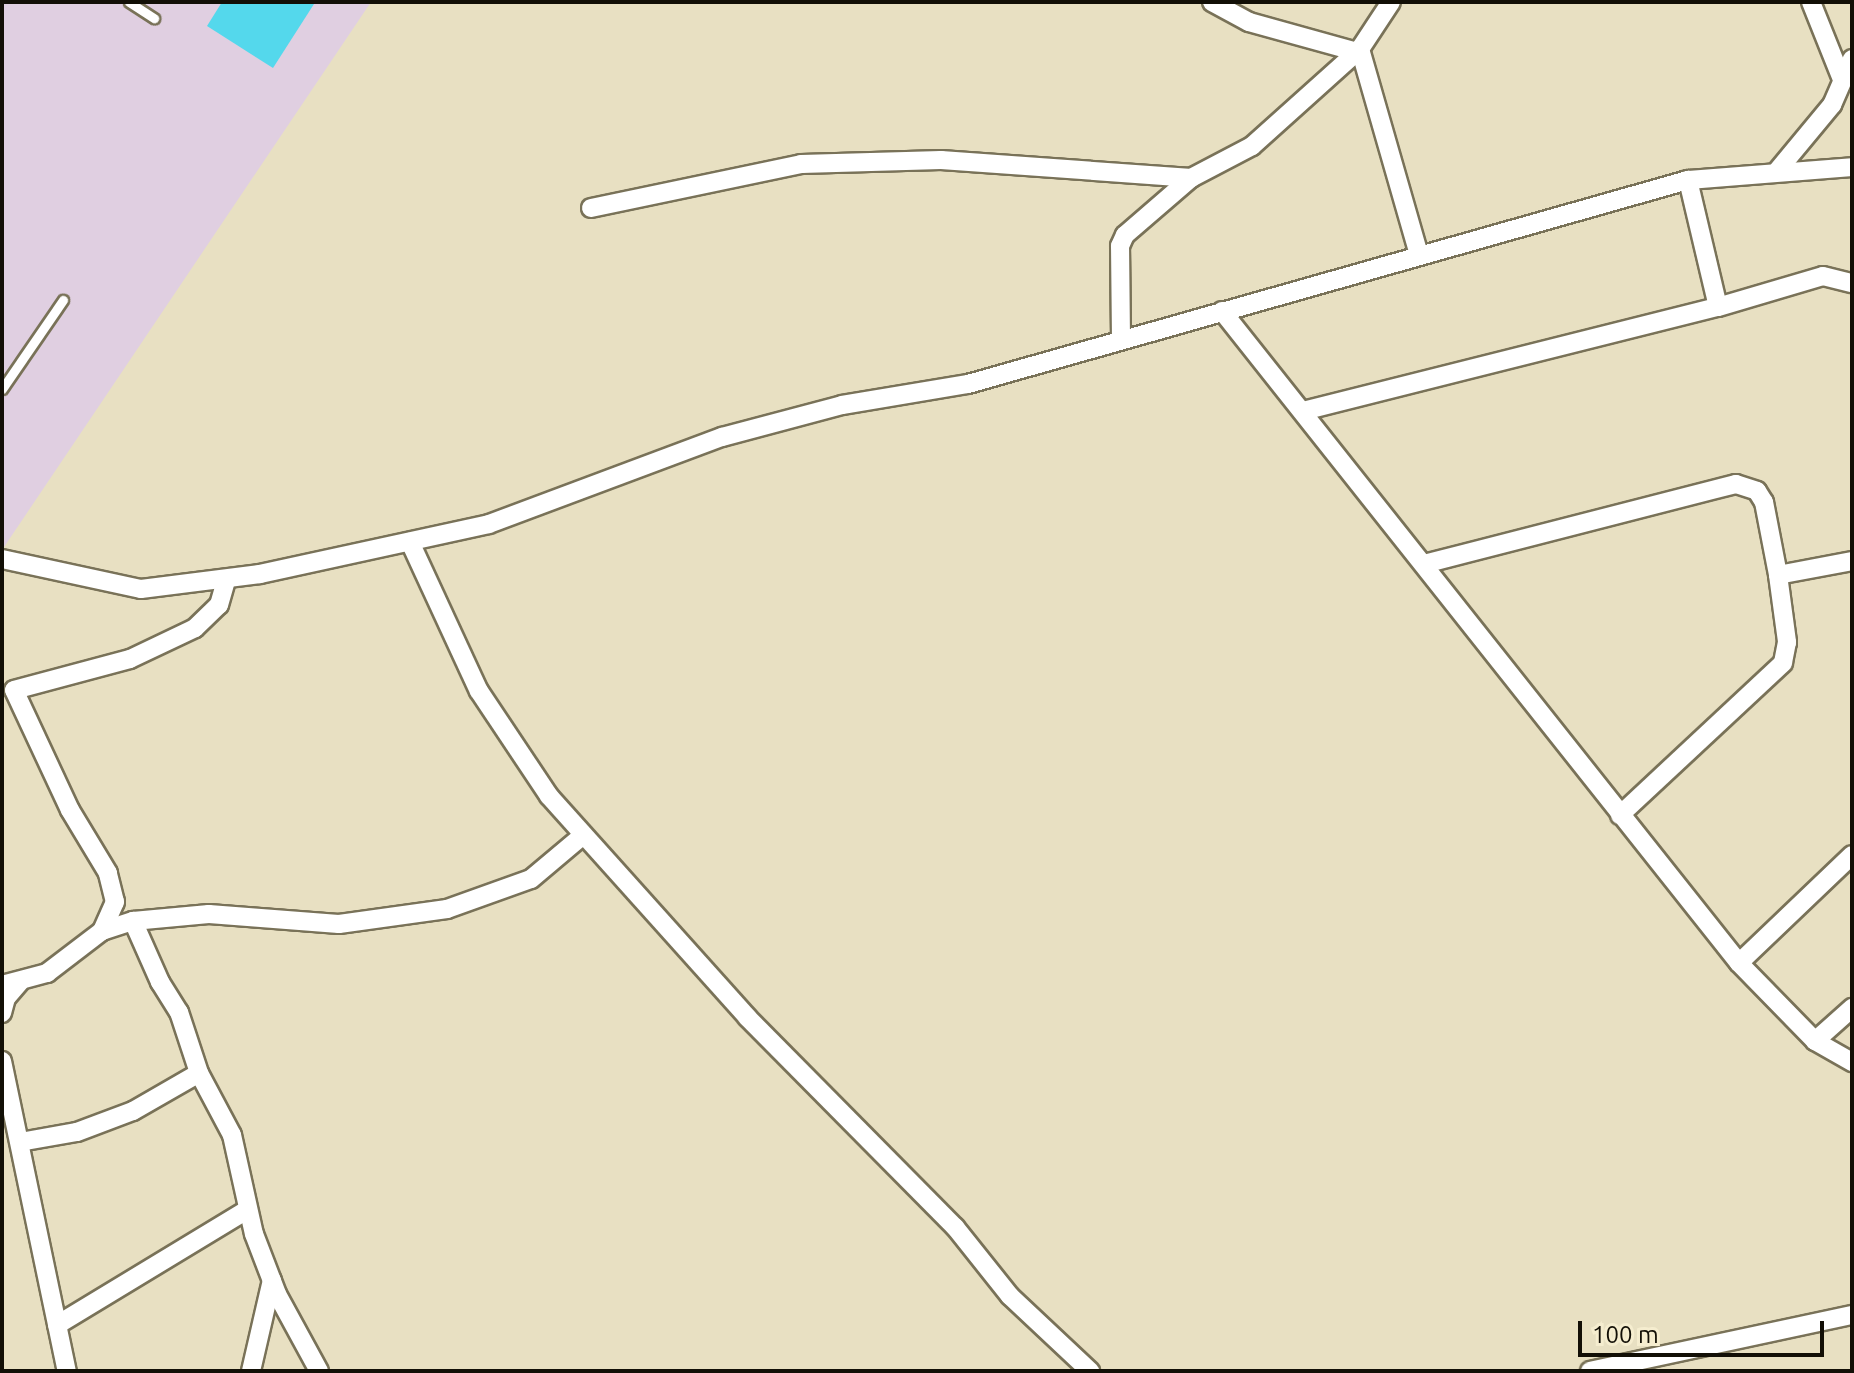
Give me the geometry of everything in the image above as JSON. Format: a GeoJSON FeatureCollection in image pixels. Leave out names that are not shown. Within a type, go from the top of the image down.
{"type":"FeatureCollection","features":[{"type":"Feature","properties":{"kind":"street"},"geometry":{"type":"LineString","coordinates":[[1212,2],[1249,22],[1358,50]]}},
{"type":"Feature","properties":{"kind":"street"},"geometry":{"type":"LineString","coordinates":[[1121,340],[1120,246],[1133,227],[1191,178],[1252,146],[1358,50],[1391,2]]}},
{"type":"Feature","properties":{"kind":"street"},"geometry":{"type":"LineString","coordinates":[[1811,2],[1841,77]]}},
{"type":"Feature","properties":{"kind":"street"},"geometry":{"type":"LineString","coordinates":[[1358,50],[1419,255]]}},
{"type":"Feature","properties":{"kind":"street"},"geometry":{"type":"LineString","coordinates":[[1778,170],[1832,105],[1841,77],[1852,59]]}},
{"type":"Feature","properties":{"kind":"street"},"geometry":{"type":"LineString","coordinates":[[591,208],[801,164],[941,160],[1191,178]]}},
{"type":"Feature","properties":{"kind":"street"},"geometry":{"type":"LineString","coordinates":[[2,559],[79,580],[141,589],[226,580],[410,542],[489,524],[722,437],[842,405],[968,384],[1688,180],[1778,170],[1852,167]]}},
{"type":"Feature","properties":{"kind":"street"},"geometry":{"type":"LineString","coordinates":[[1688,180],[1718,307]]}},
{"type":"Feature","properties":{"kind":"street"},"geometry":{"type":"LineString","coordinates":[[1303,411],[1718,307],[1823,276],[1852,283]]}},
{"type":"Feature","properties":{"kind":"street"},"geometry":{"type":"LineString","coordinates":[[1222,311],[1739,963],[1815,1041],[1852,1062]]}},
{"type":"Feature","properties":{"kind":"street"},"geometry":{"type":"LineString","coordinates":[[1424,564],[1736,484],[1748,485],[1764,502],[1787,642],[1778,672],[1620,815]]}},
{"type":"Feature","properties":{"kind":"street"},"geometry":{"type":"LineString","coordinates":[[410,542],[479,691],[549,796],[747,1017],[955,1227],[1010,1296],[1090,1371]]}},
{"type":"Feature","properties":{"kind":"street"},"geometry":{"type":"LineString","coordinates":[[1778,575],[1852,561]]}},
{"type":"Feature","properties":{"kind":"street"},"geometry":{"type":"LineString","coordinates":[[102,931],[115,902],[108,873],[70,810],[8,692],[130,659],[195,628],[219,605],[226,580]]}},
{"type":"Feature","properties":{"kind":"street"},"geometry":{"type":"LineString","coordinates":[[2,1013],[11,984],[62,965],[102,931],[133,921],[199,914],[339,924],[423,914],[490,897],[531,879],[582,836]]}},
{"type":"Feature","properties":{"kind":"street"},"geometry":{"type":"LineString","coordinates":[[1739,963],[1852,855]]}},
{"type":"Feature","properties":{"kind":"street"},"geometry":{"type":"LineString","coordinates":[[133,921],[160,982],[179,1012],[199,1073],[232,1135],[247,1210],[272,1280],[318,1370]]}},
{"type":"Feature","properties":{"kind":"street"},"geometry":{"type":"LineString","coordinates":[[1815,1041],[1852,1008]]}},
{"type":"Feature","properties":{"kind":"street"},"geometry":{"type":"LineString","coordinates":[[2,1061],[67,1371]]}},
{"type":"Feature","properties":{"kind":"street"},"geometry":{"type":"LineString","coordinates":[[20,1142],[77,1132],[133,1111],[199,1073]]}},
{"type":"Feature","properties":{"kind":"street"},"geometry":{"type":"LineString","coordinates":[[57,1325],[247,1210]]}},
{"type":"Feature","properties":{"kind":"street"},"geometry":{"type":"LineString","coordinates":[[251,1371],[272,1280]]}},
{"type":"Feature","properties":{"kind":"street"},"geometry":{"type":"LineString","coordinates":[[1590,1371],[1624,1368],[1852,1315]]}},
{"type":"Feature","properties":{"kind":"lane"},"geometry":{"type":"LineString","coordinates":[[129,2],[154,18]]}},
{"type":"Feature","properties":{"kind":"lane"},"geometry":{"type":"LineString","coordinates":[[2,389],[63,300]]}},
{"type":"Feature","properties":{"kind":"shaded area"},"geometry":{"type":"Polygon","coordinates":[[[2,2],[371,2],[2,550],[2,2]]]}},
{"type":"Feature","properties":{"kind":"water"},"geometry":{"type":"Polygon","coordinates":[[[222,2],[314,4],[273,68],[207,26],[222,2]]]}}]}
